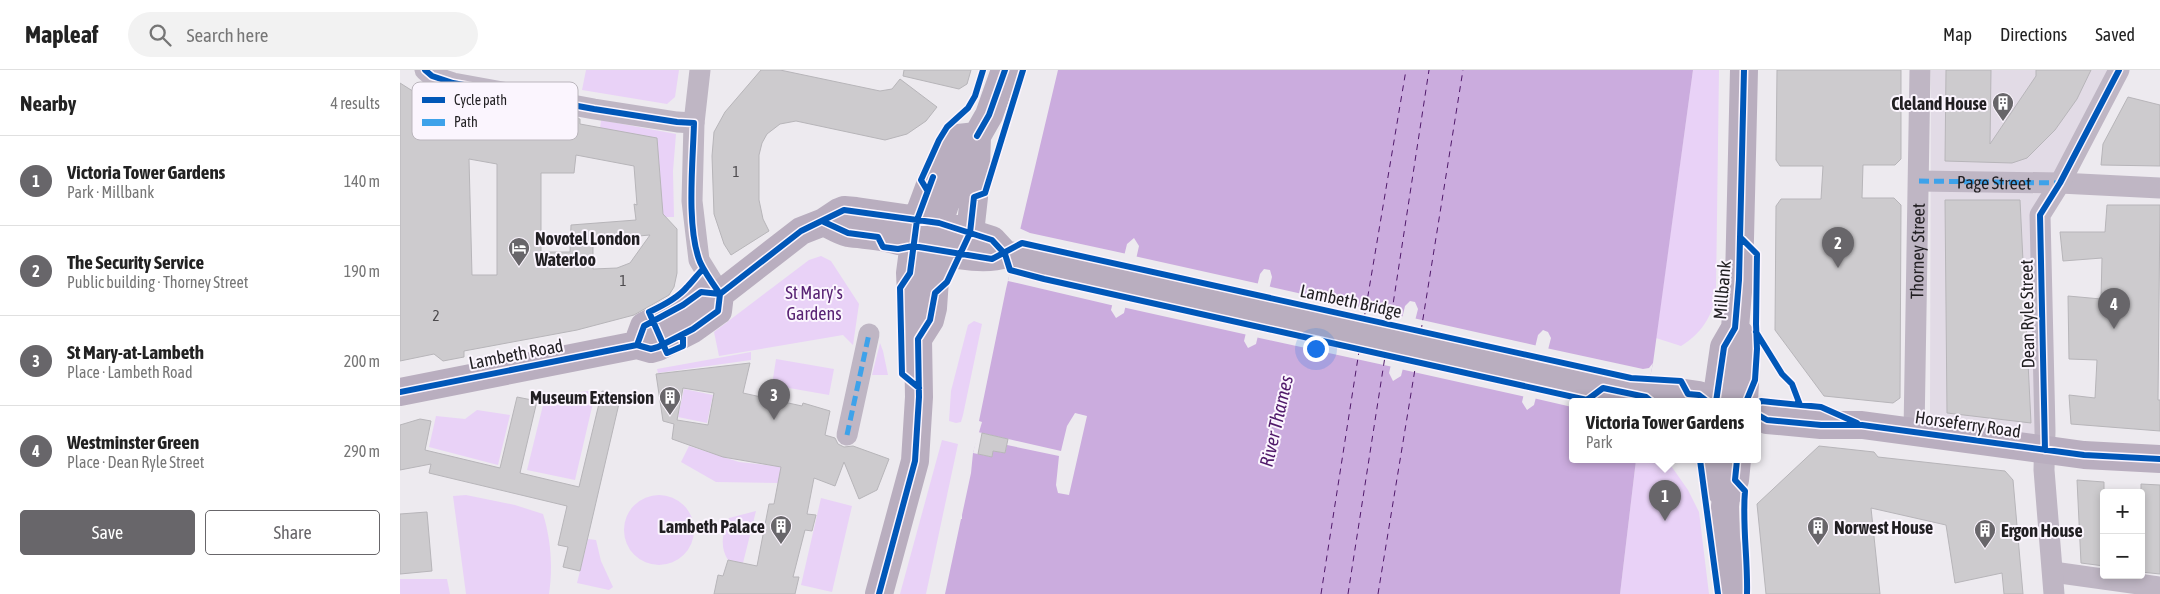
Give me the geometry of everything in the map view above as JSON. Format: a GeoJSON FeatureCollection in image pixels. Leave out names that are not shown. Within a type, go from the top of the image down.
{"type":"FeatureCollection","features":[{"type":"Feature","properties":{"kind":"main road"},"geometry":{"type":"LineString","coordinates":[[970,233],[974,196],[971,189],[976,167],[977,140],[995,100],[1005,70]]}},
{"type":"Feature","properties":{"kind":"main road","name":"Millbank"},"geometry":{"type":"LineString","coordinates":[[1717,398],[1724,347],[1735,328],[1742,216],[1744,70]]}},
{"type":"Feature","properties":{"kind":"main road"},"geometry":{"type":"LineString","coordinates":[[878,594],[915,461],[919,397],[918,339],[912,315],[910,273],[927,235],[933,176],[950,144],[958,138],[977,140]]}},
{"type":"Feature","properties":{"kind":"main road"},"geometry":{"type":"LineString","coordinates":[[720,294],[801,231],[824,222],[844,210],[927,235]]}},
{"type":"Feature","properties":{"kind":"main road","name":"Lambeth Bridge"},"geometry":{"type":"LineString","coordinates":[[927,235],[970,233],[992,240],[1009,255]]}},
{"type":"Feature","properties":{"kind":"main road","name":"Lambeth Bridge"},"geometry":{"type":"LineString","coordinates":[[927,235],[992,258],[1009,255],[1645,398]]}},
{"type":"Feature","properties":{"kind":"main road","name":"Lambeth Road"},"geometry":{"type":"LineString","coordinates":[[400,392],[637,345],[651,349],[693,329],[718,311],[720,294]]}},
{"type":"Feature","properties":{"kind":"main road","name":"Millbank"},"geometry":{"type":"LineString","coordinates":[[1735,328],[1747,342],[1744,398]]}},
{"type":"Feature","properties":{"kind":"main road","name":"Lambeth Bridge"},"geometry":{"type":"LineString","coordinates":[[1652,398],[1671,391],[1696,395],[1701,398]]}},
{"type":"Feature","properties":{"kind":"main road","name":"Horseferry Road"},"geometry":{"type":"LineString","coordinates":[[1761,402],[1821,407],[1862,425]]}},
{"type":"Feature","properties":{"kind":"main road","name":"Horseferry Road"},"geometry":{"type":"LineString","coordinates":[[1761,417],[1767,420],[1821,425],[1862,425],[2045,450],[2160,459]]}},
{"type":"Feature","properties":{"kind":"main road"},"geometry":{"type":"LineString","coordinates":[[1714,463],[1715,483],[1726,498]]}},
{"type":"Feature","properties":{"kind":"main road"},"geometry":{"type":"LineString","coordinates":[[1734,594],[1726,536],[1726,498],[1736,480],[1737,463]]}},
{"type":"Feature","properties":{"kind":"street"},"geometry":{"type":"LineString","coordinates":[[424,70],[432,76],[451,82]]}},
{"type":"Feature","properties":{"kind":"street"},"geometry":{"type":"LineString","coordinates":[[700,70],[694,123],[692,201],[696,246],[703,269],[720,294]]}},
{"type":"Feature","properties":{"kind":"street","name":"Thorney Street"},"geometry":{"type":"LineString","coordinates":[[1914,432],[1920,70]]}},
{"type":"Feature","properties":{"kind":"street","name":"Dean Ryle Street"},"geometry":{"type":"LineString","coordinates":[[2054,594],[2044,470],[2040,215],[2060,183],[2119,70]]}},
{"type":"Feature","properties":{"kind":"street"},"geometry":{"type":"LineString","coordinates":[[578,105],[650,118],[694,123]]}},
{"type":"Feature","properties":{"kind":"street","name":"Page Street"},"geometry":{"type":"LineString","coordinates":[[1919,181],[2060,183],[2160,188]]}},
{"type":"Feature","properties":{"kind":"street"},"geometry":{"type":"LineString","coordinates":[[847,435],[869,334]]}},
{"type":"Feature","properties":{"kind":"street"},"geometry":{"type":"LineString","coordinates":[[2053,572],[2160,587]]}},
{"type":"Feature","properties":{"kind":"shaded area"},"geometry":{"type":"Polygon","coordinates":[[[1931,70],[2111,70],[2034,213],[2039,422],[2033,436],[1940,425],[1930,413],[1931,70]]]}},
{"type":"Feature","properties":{"kind":"green space"},"geometry":{"type":"Polygon","coordinates":[[[586,70],[679,70],[675,97],[667,104],[582,90],[586,70]]]}},
{"type":"Feature","properties":{"kind":"green space"},"geometry":{"type":"Polygon","coordinates":[[[1693,70],[1719,70],[1716,291],[1715,300],[1705,323],[1695,336],[1681,346],[1656,338],[1693,70]]]}},
{"type":"Feature","properties":{"kind":"green space"},"geometry":{"type":"Polygon","coordinates":[[[601,120],[676,134],[673,171],[674,217],[663,217],[657,138],[600,129],[601,120]]]}},
{"type":"Feature","properties":{"kind":"green space","name":"St Mary's Gardens"},"geometry":{"type":"Polygon","coordinates":[[[821,256],[831,261],[859,304],[853,345],[843,335],[719,356],[714,332],[809,260],[821,256]]]}},
{"type":"Feature","properties":{"kind":"green space"},"geometry":{"type":"Polygon","coordinates":[[[974,321],[982,324],[963,415],[961,422],[956,423],[949,421],[951,391],[968,325],[974,321]]]}},
{"type":"Feature","properties":{"kind":"green space"},"geometry":{"type":"Polygon","coordinates":[[[880,343],[888,375],[872,375],[880,343]]]}},
{"type":"Feature","properties":{"kind":"green space"},"geometry":{"type":"Polygon","coordinates":[[[751,352],[751,360],[658,373],[657,369],[751,352]]]}},
{"type":"Feature","properties":{"kind":"green space"},"geometry":{"type":"Polygon","coordinates":[[[776,359],[834,369],[829,395],[772,385],[776,359]]]}},
{"type":"Feature","properties":{"kind":"green space"},"geometry":{"type":"Polygon","coordinates":[[[684,389],[713,395],[707,423],[678,417],[684,389]]]}},
{"type":"Feature","properties":{"kind":"green space"},"geometry":{"type":"Polygon","coordinates":[[[596,390],[575,480],[527,470],[545,397],[596,390]]]}},
{"type":"Feature","properties":{"kind":"green space"},"geometry":{"type":"Polygon","coordinates":[[[477,410],[510,415],[498,465],[429,447],[436,416],[465,419],[477,410]]]}},
{"type":"Feature","properties":{"kind":"green space"},"geometry":{"type":"Polygon","coordinates":[[[942,440],[958,444],[926,594],[900,594],[942,440]]]}},
{"type":"Feature","properties":{"kind":"green space"},"geometry":{"type":"Polygon","coordinates":[[[689,446],[739,462],[783,467],[780,483],[716,482],[681,462],[689,446]]]}},
{"type":"Feature","properties":{"kind":"green space"},"geometry":{"type":"Polygon","coordinates":[[[1636,463],[1669,463],[1688,490],[1699,512],[1709,594],[1620,594],[1636,463]]]}},
{"type":"Feature","properties":{"kind":"green space"},"geometry":{"type":"Polygon","coordinates":[[[466,495],[515,505],[543,514],[548,533],[550,554],[549,594],[466,594],[453,496],[466,495]]]}},
{"type":"Feature","properties":{"kind":"green space"},"geometry":{"type":"Polygon","coordinates":[[[652,495],[666,495],[679,501],[688,510],[694,523],[692,543],[684,555],[666,565],[652,565],[639,559],[630,550],[624,537],[624,523],[630,510],[639,501],[652,495]]]}},
{"type":"Feature","properties":{"kind":"green space"},"geometry":{"type":"Polygon","coordinates":[[[821,498],[852,506],[832,592],[801,585],[821,498]]]}},
{"type":"Feature","properties":{"kind":"green space"},"geometry":{"type":"Polygon","coordinates":[[[756,511],[743,563],[728,560],[725,555],[723,539],[729,518],[756,511]]]}},
{"type":"Feature","properties":{"kind":"green space"},"geometry":{"type":"Polygon","coordinates":[[[588,539],[596,540],[601,561],[613,587],[609,590],[577,583],[588,539]]]}},
{"type":"Feature","properties":{"kind":"green space"},"geometry":{"type":"Polygon","coordinates":[[[400,579],[447,579],[450,594],[400,594],[400,579]]]}},
{"type":"Feature","properties":{"kind":"water","name":"River Thames"},"geometry":{"type":"Polygon","coordinates":[[[1058,70],[1693,70],[1653,363],[1646,398],[1569,398],[1569,463],[1636,463],[1620,594],[945,594],[962,519],[973,453],[982,422],[979,421],[1006,289],[1058,70]],[[1134,238],[1127,244],[1111,310],[1116,318],[1124,313],[1139,246],[1134,238]],[[1264,269],[1260,274],[1244,341],[1248,348],[1256,344],[1272,277],[1270,270],[1264,269]],[[1410,301],[1405,306],[1389,373],[1393,381],[1401,376],[1418,309],[1415,302],[1410,301]],[[1543,330],[1538,335],[1522,402],[1527,410],[1534,405],[1551,338],[1548,332],[1543,330]]]}},
{"type":"Feature","properties":{"kind":"pier"},"geometry":{"type":"Polygon","coordinates":[[[1019,228],[1030,233],[1127,254],[1115,306],[1008,281],[1019,228]]]}},
{"type":"Feature","properties":{"kind":"pier"},"geometry":{"type":"Polygon","coordinates":[[[1134,256],[1260,284],[1248,335],[1122,307],[1134,256]]]}},
{"type":"Feature","properties":{"kind":"pier"},"geometry":{"type":"Polygon","coordinates":[[[1267,286],[1405,317],[1393,367],[1255,337],[1267,286]]]}},
{"type":"Feature","properties":{"kind":"pier"},"geometry":{"type":"Polygon","coordinates":[[[1413,318],[1538,346],[1526,397],[1400,369],[1413,318]]]}},
{"type":"Feature","properties":{"kind":"pier"},"geometry":{"type":"Polygon","coordinates":[[[1546,348],[1643,369],[1649,368],[1653,363],[1646,398],[1569,398],[1569,406],[1533,398],[1546,348]]]}},
{"type":"Feature","properties":{"kind":"pier"},"geometry":{"type":"Polygon","coordinates":[[[1075,413],[1087,416],[1069,495],[1058,493],[1056,485],[1059,456],[1007,445],[1005,453],[993,451],[992,457],[973,453],[978,432],[1061,451],[1067,426],[1075,413]]]}},
{"type":"Feature","properties":{"kind":"building"},"geometry":{"type":"Polygon","coordinates":[[[761,70],[780,70],[880,91],[892,89],[900,79],[937,107],[926,121],[907,134],[885,140],[796,121],[780,124],[767,134],[759,155],[759,200],[763,219],[769,231],[731,255],[724,244],[714,214],[712,156],[714,132],[725,112],[761,70]]]}},
{"type":"Feature","properties":{"kind":"building"},"geometry":{"type":"Polygon","coordinates":[[[904,70],[971,70],[967,84],[959,89],[903,76],[904,70]]]}},
{"type":"Feature","properties":{"kind":"building"},"geometry":{"type":"Polygon","coordinates":[[[1777,70],[1901,70],[1901,159],[1895,165],[1863,165],[1862,198],[1894,198],[1901,205],[1900,398],[1893,403],[1824,396],[1775,330],[1776,206],[1781,199],[1821,199],[1823,166],[1780,166],[1776,160],[1777,70]]]}},
{"type":"Feature","properties":{"kind":"building","name":"Cleland House"},"geometry":{"type":"Polygon","coordinates":[[[1946,70],[1991,70],[1990,144],[2036,76],[2036,70],[2091,70],[2077,99],[2055,130],[2027,158],[2012,163],[1945,161],[1946,70]]]}},
{"type":"Feature","properties":{"kind":"building"},"geometry":{"type":"Polygon","coordinates":[[[400,83],[412,91],[412,140],[578,140],[578,119],[580,119],[580,124],[657,138],[663,214],[677,229],[677,273],[674,287],[669,295],[634,315],[577,330],[464,351],[464,357],[443,361],[434,354],[400,361],[400,83]],[[576,155],[574,173],[541,173],[541,252],[570,252],[571,225],[636,220],[634,204],[637,205],[634,166],[576,155]],[[469,159],[472,275],[497,275],[497,164],[469,159]],[[650,235],[593,240],[593,269],[617,268],[630,263],[650,235]]]}},
{"type":"Feature","properties":{"kind":"building"},"geometry":{"type":"Polygon","coordinates":[[[2128,97],[2160,105],[2160,166],[2101,165],[2103,144],[2128,97]]]}},
{"type":"Feature","properties":{"kind":"building"},"geometry":{"type":"Polygon","coordinates":[[[1945,200],[2020,200],[2031,423],[1947,413],[1945,200]]]}},
{"type":"Feature","properties":{"kind":"building"},"geometry":{"type":"Polygon","coordinates":[[[2107,205],[2160,205],[2158,400],[2160,400],[2160,431],[2071,424],[2069,395],[2095,398],[2097,360],[2069,359],[2068,296],[2101,299],[2102,258],[2063,261],[2060,232],[2105,232],[2107,205]]]}},
{"type":"Feature","properties":{"kind":"building"},"geometry":{"type":"Polygon","coordinates":[[[750,363],[743,393],[802,406],[803,403],[830,411],[825,435],[835,438],[838,444],[844,447],[853,446],[889,459],[877,490],[859,499],[844,462],[835,486],[814,478],[807,514],[816,515],[812,531],[805,530],[793,577],[799,577],[795,594],[714,594],[718,575],[723,576],[728,560],[757,566],[769,504],[774,504],[781,467],[723,457],[672,439],[674,424],[663,421],[656,374],[750,363]],[[683,388],[677,420],[708,425],[714,393],[683,388]]]}},
{"type":"Feature","properties":{"kind":"building"},"geometry":{"type":"Polygon","coordinates":[[[602,391],[621,395],[580,571],[563,567],[568,547],[558,545],[567,506],[429,473],[431,464],[400,470],[400,425],[420,419],[431,421],[425,450],[500,468],[517,397],[537,401],[520,473],[579,487],[602,391]]]}},
{"type":"Feature","properties":{"kind":"building"},"geometry":{"type":"Polygon","coordinates":[[[982,433],[1008,439],[1005,453],[993,451],[992,457],[978,454],[982,433]]]}},
{"type":"Feature","properties":{"kind":"building"},"geometry":{"type":"Polygon","coordinates":[[[1819,446],[1874,452],[1878,457],[2005,471],[2013,480],[2023,594],[2004,594],[2002,573],[1955,583],[1946,525],[1871,508],[1880,594],[1766,594],[1757,504],[1819,446]]]}},
{"type":"Feature","properties":{"kind":"building"},"geometry":{"type":"Polygon","coordinates":[[[2077,480],[2104,482],[2104,489],[2100,489],[2100,565],[2081,563],[2077,480]]]}},
{"type":"Feature","properties":{"kind":"building"},"geometry":{"type":"Polygon","coordinates":[[[2141,484],[2160,485],[2160,574],[2145,572],[2145,489],[2141,489],[2141,484]]]}},
{"type":"Feature","properties":{"kind":"building"},"geometry":{"type":"Polygon","coordinates":[[[427,512],[432,571],[400,574],[400,514],[427,512]]]}},
{"type":"Feature","properties":{"kind":"ferry route"},"geometry":{"type":"LineString","coordinates":[[1364,319],[1406,70]]}},
{"type":"Feature","properties":{"kind":"ferry route"},"geometry":{"type":"LineString","coordinates":[[1390,324],[1429,70]]}},
{"type":"Feature","properties":{"kind":"ferry route"},"geometry":{"type":"LineString","coordinates":[[1421,331],[1463,70]]}},
{"type":"Feature","properties":{"kind":"ferry route"},"geometry":{"type":"LineString","coordinates":[[1321,594],[1360,345]]}},
{"type":"Feature","properties":{"kind":"ferry route"},"geometry":{"type":"LineString","coordinates":[[1348,594],[1386,350]]}},
{"type":"Feature","properties":{"kind":"ferry route"},"geometry":{"type":"LineString","coordinates":[[1378,594],[1417,357]]}},
{"type":"Feature","properties":{"kind":"marked path"},"geometry":{"type":"LineString","coordinates":[[1919,181],[2060,183]]}},
{"type":"Feature","properties":{"kind":"marked path"},"geometry":{"type":"LineString","coordinates":[[847,435],[869,334]]}},
{"type":"Feature","properties":{"kind":"cycle path"},"geometry":{"type":"LineString","coordinates":[[425,70],[432,76],[450,82]]}},
{"type":"Feature","properties":{"kind":"cycle path"},"geometry":{"type":"LineString","coordinates":[[927,190],[921,180],[939,140],[947,127],[968,108],[975,96],[983,70]]}},
{"type":"Feature","properties":{"kind":"cycle path"},"geometry":{"type":"LineString","coordinates":[[977,136],[989,115],[1005,70]]}},
{"type":"Feature","properties":{"kind":"cycle path"},"geometry":{"type":"LineString","coordinates":[[879,594],[915,461],[919,397],[918,339],[930,320],[935,293],[947,282],[970,233],[974,197],[985,193],[1023,70]]}},
{"type":"Feature","properties":{"kind":"cycle path"},"geometry":{"type":"LineString","coordinates":[[1717,398],[1724,347],[1735,328],[1739,280],[1744,70]]}},
{"type":"Feature","properties":{"kind":"cycle path"},"geometry":{"type":"LineString","coordinates":[[2045,450],[2040,215],[2060,183],[2119,70]]}},
{"type":"Feature","properties":{"kind":"cycle path"},"geometry":{"type":"LineString","coordinates":[[578,106],[694,123],[691,194],[693,231],[700,262],[720,294]]}},
{"type":"Feature","properties":{"kind":"cycle path"},"geometry":{"type":"LineString","coordinates":[[919,388],[902,374],[900,288],[910,273],[917,220],[933,177]]}},
{"type":"Feature","properties":{"kind":"cycle path"},"geometry":{"type":"LineString","coordinates":[[637,345],[644,326],[683,305],[701,292],[720,294],[801,231],[844,210],[939,223],[992,240],[1005,254],[1010,270],[1044,279],[1578,398]]}},
{"type":"Feature","properties":{"kind":"cycle path"},"geometry":{"type":"LineString","coordinates":[[824,222],[848,233],[878,237],[883,247],[898,249],[913,246],[992,259],[1022,243],[1631,378],[1681,381],[1688,394],[1699,395],[1703,398]]}},
{"type":"Feature","properties":{"kind":"cycle path"},"geometry":{"type":"LineString","coordinates":[[1741,238],[1757,254],[1757,349],[1755,380],[1748,398]]}},
{"type":"Feature","properties":{"kind":"cycle path"},"geometry":{"type":"LineString","coordinates":[[683,335],[683,346],[667,353],[649,312],[679,295],[703,269]]}},
{"type":"Feature","properties":{"kind":"cycle path"},"geometry":{"type":"LineString","coordinates":[[400,392],[637,345],[651,349],[658,347],[693,329],[718,311],[720,294]]}},
{"type":"Feature","properties":{"kind":"cycle path"},"geometry":{"type":"LineString","coordinates":[[1756,332],[1782,374],[1792,384],[1800,405]]}},
{"type":"Feature","properties":{"kind":"cycle path"},"geometry":{"type":"LineString","coordinates":[[1590,398],[1603,388],[1647,398]]}},
{"type":"Feature","properties":{"kind":"cycle path"},"geometry":{"type":"LineString","coordinates":[[1761,401],[1821,407],[1857,423]]}},
{"type":"Feature","properties":{"kind":"cycle path"},"geometry":{"type":"LineString","coordinates":[[1761,417],[1767,420],[1821,425],[1862,425],[2084,455],[2160,459]]}},
{"type":"Feature","properties":{"kind":"cycle path"},"geometry":{"type":"LineString","coordinates":[[1700,463],[1718,594]]}},
{"type":"Feature","properties":{"kind":"cycle path"},"geometry":{"type":"LineString","coordinates":[[1737,463],[1735,480],[1745,491],[1744,517],[1747,594]]}},
{"type":"Feature","properties":{"kind":"place","name":"Cleland House"},"geometry":{"type":"Point","coordinates":[2003,122]}},
{"type":"Feature","properties":{"kind":"place","name":"Novotel London Waterloo"},"geometry":{"type":"Point","coordinates":[519,267]}},
{"type":"Feature","properties":{"kind":"place","name":"The Security Service"},"geometry":{"type":"Point","coordinates":[1838,268]}},
{"type":"Feature","properties":{"kind":"place","name":"Westminster Green"},"geometry":{"type":"Point","coordinates":[2114,329]}},
{"type":"Feature","properties":{"kind":"place","name":"Museum Extension"},"geometry":{"type":"Point","coordinates":[670,416]}},
{"type":"Feature","properties":{"kind":"place","name":"St Mary-at-Lambeth"},"geometry":{"type":"Point","coordinates":[774,420]}},
{"type":"Feature","properties":{"kind":"place","name":"Victoria Tower Gardens"},"geometry":{"type":"Point","coordinates":[1665,521]}},
{"type":"Feature","properties":{"kind":"place","name":"Lambeth Palace"},"geometry":{"type":"Point","coordinates":[781,545]}},
{"type":"Feature","properties":{"kind":"place","name":"Norwest House"},"geometry":{"type":"Point","coordinates":[1818,546]}},
{"type":"Feature","properties":{"kind":"place","name":"Ergon House"},"geometry":{"type":"Point","coordinates":[1985,549]}}]}
